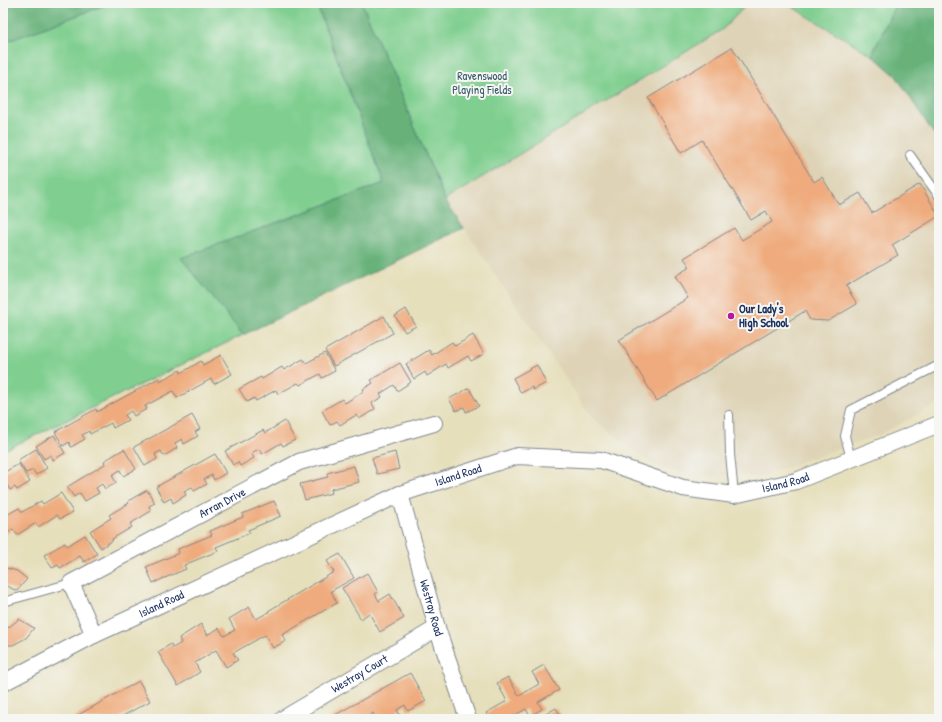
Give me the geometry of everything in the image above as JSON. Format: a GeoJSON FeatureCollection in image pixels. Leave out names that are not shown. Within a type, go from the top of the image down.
{"type":"FeatureCollection","features":[{"type":"Feature","properties":{"kind":"street","name":"Arran Drive"},"geometry":{"type":"LineString","coordinates":[[71,583],[298,462],[434,423]]}},
{"type":"Feature","properties":{"kind":"street","name":"Island Road"},"geometry":{"type":"LineString","coordinates":[[3,683],[94,635],[400,494],[517,456],[601,460],[683,488],[734,495],[796,481],[939,424]]}},
{"type":"Feature","properties":{"kind":"street","name":"Westray Road"},"geometry":{"type":"LineString","coordinates":[[400,494],[437,628],[468,719]]}},
{"type":"Feature","properties":{"kind":"street"},"geometry":{"type":"LineString","coordinates":[[71,583],[94,635]]}},
{"type":"Feature","properties":{"kind":"street","name":"Westray Court"},"geometry":{"type":"LineString","coordinates":[[283,719],[437,628]]}},
{"type":"Feature","properties":{"kind":"lane"},"geometry":{"type":"LineString","coordinates":[[910,155],[939,196]]}},
{"type":"Feature","properties":{"kind":"lane"},"geometry":{"type":"LineString","coordinates":[[851,459],[845,436],[851,410],[939,365]]}},
{"type":"Feature","properties":{"kind":"lane"},"geometry":{"type":"LineString","coordinates":[[729,415],[734,495]]}},
{"type":"Feature","properties":{"kind":"lane"},"geometry":{"type":"LineString","coordinates":[[3,602],[71,583]]}},
{"type":"Feature","properties":{"kind":"shaded area","name":"Our Lady's High School"},"geometry":{"type":"Polygon","coordinates":[[[748,3],[786,3],[872,55],[896,76],[934,134],[939,139],[939,403],[879,435],[760,476],[690,475],[655,466],[593,419],[445,200],[723,29],[748,3]]]}},
{"type":"Feature","properties":{"kind":"green space"},"geometry":{"type":"Polygon","coordinates":[[[3,3],[111,3],[3,43],[3,3]]]}},
{"type":"Feature","properties":{"kind":"green space"},"geometry":{"type":"Polygon","coordinates":[[[111,3],[316,3],[384,183],[182,258],[243,335],[3,451],[3,43],[111,3]]]}},
{"type":"Feature","properties":{"kind":"green space"},"geometry":{"type":"Polygon","coordinates":[[[316,3],[362,3],[445,200],[464,228],[243,335],[181,258],[384,183],[316,3]]]}},
{"type":"Feature","properties":{"kind":"green space","name":"Ravenswood Playing Fields"},"geometry":{"type":"Polygon","coordinates":[[[362,3],[748,3],[723,29],[445,200],[362,3]]]}},
{"type":"Feature","properties":{"kind":"green space"},"geometry":{"type":"Polygon","coordinates":[[[786,3],[896,3],[872,55],[786,3]]]}},
{"type":"Feature","properties":{"kind":"green space"},"geometry":{"type":"Polygon","coordinates":[[[896,3],[939,3],[939,139],[934,134],[896,76],[872,55],[896,3]]]}},
{"type":"Feature","properties":{"kind":"building"},"geometry":{"type":"Polygon","coordinates":[[[732,47],[814,182],[822,177],[839,205],[860,193],[872,213],[920,184],[939,216],[892,245],[898,255],[846,286],[857,304],[828,321],[810,320],[805,311],[657,401],[619,340],[688,298],[675,276],[690,267],[684,258],[734,228],[742,240],[772,222],[766,211],[751,220],[702,140],[681,153],[648,98],[732,47]]]}},
{"type":"Feature","properties":{"kind":"building"},"geometry":{"type":"Polygon","coordinates":[[[406,309],[416,326],[405,332],[395,316],[406,309]]]}},
{"type":"Feature","properties":{"kind":"building"},"geometry":{"type":"Polygon","coordinates":[[[384,316],[393,333],[334,366],[325,350],[384,316]]]}},
{"type":"Feature","properties":{"kind":"building"},"geometry":{"type":"Polygon","coordinates":[[[473,335],[484,354],[471,361],[468,356],[448,368],[446,364],[427,376],[425,372],[414,379],[406,364],[429,350],[432,355],[452,342],[455,346],[473,335]]]}},
{"type":"Feature","properties":{"kind":"building"},"geometry":{"type":"Polygon","coordinates":[[[325,353],[335,371],[322,378],[320,374],[300,385],[298,383],[278,394],[276,390],[256,401],[254,398],[247,402],[239,389],[261,377],[262,379],[282,367],[284,370],[303,359],[306,363],[325,353]]]}},
{"type":"Feature","properties":{"kind":"building"},"geometry":{"type":"Polygon","coordinates":[[[221,355],[232,374],[214,384],[211,379],[177,398],[173,391],[145,406],[147,409],[134,416],[131,411],[125,415],[128,420],[113,428],[111,423],[90,434],[89,431],[82,435],[85,439],[71,447],[69,442],[63,446],[55,432],[96,409],[97,412],[159,378],[160,381],[180,370],[181,373],[201,361],[203,365],[221,355]]]}},
{"type":"Feature","properties":{"kind":"building"},"geometry":{"type":"Polygon","coordinates":[[[400,363],[411,382],[397,391],[394,385],[380,394],[382,397],[372,403],[375,409],[359,419],[356,415],[340,425],[337,421],[330,425],[322,411],[342,399],[345,403],[364,391],[363,389],[373,383],[371,380],[400,363]]]}},
{"type":"Feature","properties":{"kind":"building"},"geometry":{"type":"Polygon","coordinates":[[[537,365],[546,383],[533,390],[532,387],[521,393],[513,378],[537,365]]]}},
{"type":"Feature","properties":{"kind":"building"},"geometry":{"type":"Polygon","coordinates":[[[469,388],[479,406],[466,412],[464,407],[456,411],[449,399],[469,388]]]}},
{"type":"Feature","properties":{"kind":"building"},"geometry":{"type":"Polygon","coordinates":[[[192,415],[200,429],[195,432],[198,436],[184,444],[182,439],[175,443],[177,448],[164,456],[161,451],[155,454],[157,459],[145,466],[134,447],[192,415]]]}},
{"type":"Feature","properties":{"kind":"building"},"geometry":{"type":"Polygon","coordinates":[[[285,421],[295,440],[283,446],[281,443],[262,454],[259,449],[251,453],[254,458],[240,466],[238,462],[233,465],[225,451],[263,430],[265,433],[285,421]]]}},
{"type":"Feature","properties":{"kind":"building"},"geometry":{"type":"Polygon","coordinates":[[[54,435],[65,453],[53,460],[51,455],[44,459],[36,446],[54,435]]]}},
{"type":"Feature","properties":{"kind":"building"},"geometry":{"type":"Polygon","coordinates":[[[36,449],[47,468],[36,475],[33,470],[26,473],[18,460],[36,449]]]}},
{"type":"Feature","properties":{"kind":"building"},"geometry":{"type":"Polygon","coordinates":[[[124,449],[136,469],[123,476],[120,470],[112,475],[116,483],[105,489],[102,484],[96,488],[99,493],[85,501],[80,493],[74,497],[67,487],[105,464],[104,461],[124,449]]]}},
{"type":"Feature","properties":{"kind":"building"},"geometry":{"type":"Polygon","coordinates":[[[395,452],[399,469],[377,474],[372,458],[395,452]]]}},
{"type":"Feature","properties":{"kind":"building"},"geometry":{"type":"Polygon","coordinates":[[[215,454],[226,473],[214,480],[212,475],[204,479],[207,484],[194,491],[192,487],[184,491],[186,495],[173,503],[171,498],[164,502],[156,487],[215,454]]]}},
{"type":"Feature","properties":{"kind":"building"},"geometry":{"type":"Polygon","coordinates":[[[19,464],[30,482],[17,490],[15,487],[10,490],[3,478],[3,473],[19,464]]]}},
{"type":"Feature","properties":{"kind":"building"},"geometry":{"type":"Polygon","coordinates":[[[354,466],[359,482],[331,489],[332,493],[305,500],[300,484],[328,477],[327,473],[354,466]]]}},
{"type":"Feature","properties":{"kind":"building"},"geometry":{"type":"Polygon","coordinates":[[[147,490],[155,503],[149,506],[151,511],[130,524],[132,527],[112,539],[113,540],[101,548],[90,531],[111,518],[109,515],[129,503],[128,501],[147,490]]]}},
{"type":"Feature","properties":{"kind":"building"},"geometry":{"type":"Polygon","coordinates":[[[61,493],[73,512],[60,519],[57,515],[38,527],[36,523],[17,535],[13,529],[3,536],[3,517],[19,508],[22,512],[41,501],[43,504],[61,493]]]}},
{"type":"Feature","properties":{"kind":"building"},"geometry":{"type":"Polygon","coordinates":[[[274,501],[281,516],[248,530],[250,533],[216,547],[218,551],[184,565],[186,569],[153,583],[146,567],[179,553],[178,549],[212,535],[210,531],[243,517],[242,514],[274,501]]]}},
{"type":"Feature","properties":{"kind":"building"},"geometry":{"type":"Polygon","coordinates":[[[85,535],[97,554],[84,562],[80,556],[60,568],[58,565],[52,568],[44,555],[65,543],[67,546],[85,535]]]}},
{"type":"Feature","properties":{"kind":"building"},"geometry":{"type":"Polygon","coordinates":[[[340,554],[354,578],[331,591],[337,603],[282,635],[286,641],[273,648],[265,635],[233,653],[238,660],[226,667],[216,650],[195,663],[200,672],[178,686],[158,652],[171,644],[173,648],[181,643],[179,638],[201,624],[207,635],[219,628],[224,636],[235,630],[229,619],[249,607],[256,619],[269,612],[268,611],[334,572],[327,561],[340,554]]]}},
{"type":"Feature","properties":{"kind":"building"},"geometry":{"type":"Polygon","coordinates":[[[3,567],[17,571],[27,579],[17,591],[3,584],[3,567]]]}},
{"type":"Feature","properties":{"kind":"building"},"geometry":{"type":"Polygon","coordinates":[[[367,573],[378,592],[375,594],[379,601],[390,594],[404,618],[380,632],[369,613],[361,619],[342,588],[367,573]]]}},
{"type":"Feature","properties":{"kind":"building"},"geometry":{"type":"Polygon","coordinates":[[[19,619],[34,628],[26,638],[13,645],[3,645],[3,628],[9,627],[19,619]]]}},
{"type":"Feature","properties":{"kind":"building"},"geometry":{"type":"Polygon","coordinates":[[[544,665],[559,690],[538,702],[542,709],[530,716],[526,709],[508,719],[490,719],[486,713],[507,701],[497,683],[508,677],[519,696],[539,684],[532,672],[544,665]]]}},
{"type":"Feature","properties":{"kind":"building"},"geometry":{"type":"Polygon","coordinates":[[[410,673],[426,701],[408,711],[405,705],[397,710],[400,716],[394,719],[376,719],[373,713],[365,718],[366,719],[328,719],[410,673]]]}},
{"type":"Feature","properties":{"kind":"building"},"geometry":{"type":"Polygon","coordinates":[[[139,681],[150,701],[117,719],[71,719],[139,681]]]}},
{"type":"Feature","properties":{"kind":"building"},"geometry":{"type":"Polygon","coordinates":[[[556,708],[563,719],[547,719],[544,715],[556,708]]]}},
{"type":"Feature","properties":{"kind":"place","name":"Our Lady's High School"},"geometry":{"type":"Point","coordinates":[731,316]}}]}
